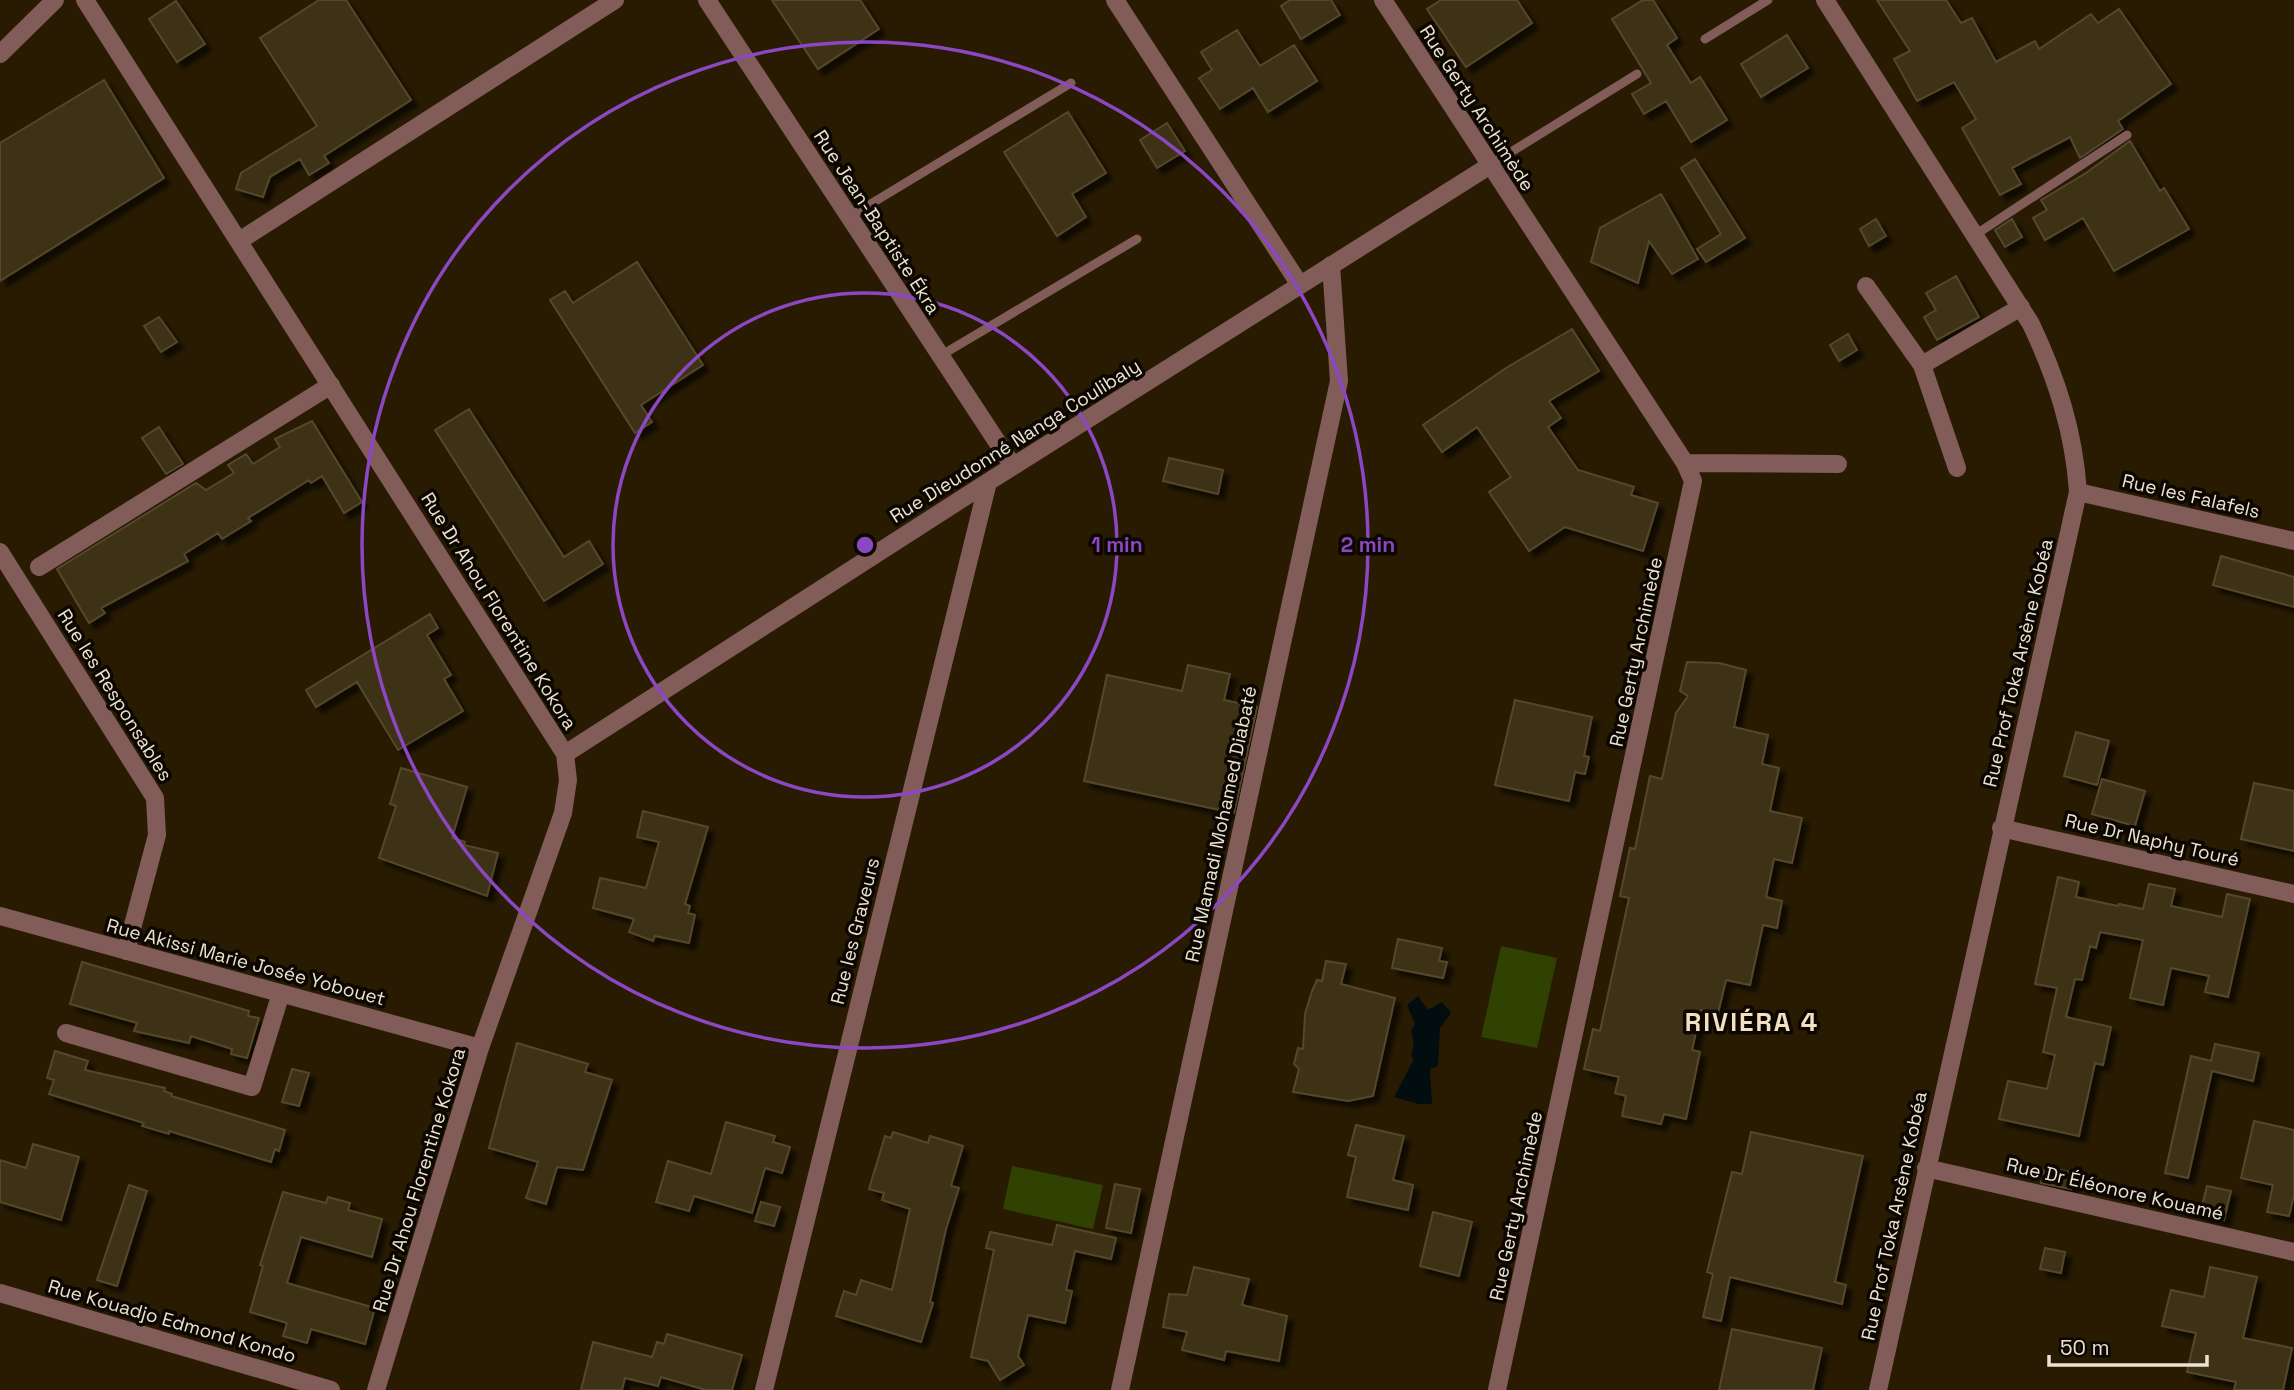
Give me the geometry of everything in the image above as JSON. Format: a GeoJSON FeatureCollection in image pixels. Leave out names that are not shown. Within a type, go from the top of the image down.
{"type":"FeatureCollection","features":[{"type":"Feature","properties":{"kind":"street"},"geometry":{"type":"LineString","coordinates":[[0,54],[55,0]]}},
{"type":"Feature","properties":{"kind":"street","name":"Rue Dr Ahou Florentine Kokora"},"geometry":{"type":"LineString","coordinates":[[85,0],[565,754],[568,780],[563,813],[481,1048],[376,1390]]}},
{"type":"Feature","properties":{"kind":"street"},"geometry":{"type":"LineString","coordinates":[[239,241],[615,0]]}},
{"type":"Feature","properties":{"kind":"street","name":"Rue Jean-Baptiste Ékra"},"geometry":{"type":"LineString","coordinates":[[707,0],[1013,466]]}},
{"type":"Feature","properties":{"kind":"street"},"geometry":{"type":"LineString","coordinates":[[1115,0],[1300,285]]}},
{"type":"Feature","properties":{"kind":"street","name":"Rue Gerty Archimède"},"geometry":{"type":"LineString","coordinates":[[1383,0],[1685,463],[1693,481],[1690,507],[1497,1390]]}},
{"type":"Feature","properties":{"kind":"street","name":"Rue Prof Toka Arsène Kobéa"},"geometry":{"type":"LineString","coordinates":[[1825,0],[2021,307],[2054,371],[2074,447],[2078,492],[2001,828],[1878,1390]]}},
{"type":"Feature","properties":{"kind":"street","name":"Rue Dieudonné Nanga Coulibaly"},"geometry":{"type":"LineString","coordinates":[[565,754],[1013,466],[1489,166]]}},
{"type":"Feature","properties":{"kind":"street","name":"Rue Mamadi Mohamed Diabaté"},"geometry":{"type":"LineString","coordinates":[[1120,1390],[1339,381],[1331,265]]}},
{"type":"Feature","properties":{"kind":"street"},"geometry":{"type":"LineString","coordinates":[[1866,286],[1922,365],[1958,468]]}},
{"type":"Feature","properties":{"kind":"street"},"geometry":{"type":"LineString","coordinates":[[1922,365],[2021,307]]}},
{"type":"Feature","properties":{"kind":"street"},"geometry":{"type":"LineString","coordinates":[[39,567],[331,386]]}},
{"type":"Feature","properties":{"kind":"street"},"geometry":{"type":"LineString","coordinates":[[1685,463],[1838,464]]}},
{"type":"Feature","properties":{"kind":"street","name":"Rue les Graveurs"},"geometry":{"type":"LineString","coordinates":[[764,1390],[988,482]]}},
{"type":"Feature","properties":{"kind":"street","name":"Rue les Falafels"},"geometry":{"type":"LineString","coordinates":[[2078,492],[2294,541]]}},
{"type":"Feature","properties":{"kind":"street","name":"Rue les Responsables"},"geometry":{"type":"LineString","coordinates":[[0,552],[155,798],[157,835],[126,951]]}},
{"type":"Feature","properties":{"kind":"street","name":"Rue Dr Naphy Touré"},"geometry":{"type":"LineString","coordinates":[[2001,828],[2294,894]]}},
{"type":"Feature","properties":{"kind":"street","name":"Rue Akissi Marie Josée Yobouet"},"geometry":{"type":"LineString","coordinates":[[0,916],[481,1048]]}},
{"type":"Feature","properties":{"kind":"street"},"geometry":{"type":"LineString","coordinates":[[66,1033],[252,1087],[281,993]]}},
{"type":"Feature","properties":{"kind":"street","name":"Rue Dr Éléonore Kouamé"},"geometry":{"type":"LineString","coordinates":[[1926,1168],[2294,1252]]}},
{"type":"Feature","properties":{"kind":"street","name":"Rue Kouadjo Edmond Kondo"},"geometry":{"type":"LineString","coordinates":[[0,1293],[331,1390]]}},
{"type":"Feature","properties":{"kind":"lane"},"geometry":{"type":"LineString","coordinates":[[1705,39],[1768,0]]}},
{"type":"Feature","properties":{"kind":"lane"},"geometry":{"type":"LineString","coordinates":[[1489,166],[1637,75]]}},
{"type":"Feature","properties":{"kind":"lane"},"geometry":{"type":"LineString","coordinates":[[848,218],[1071,83]]}},
{"type":"Feature","properties":{"kind":"lane"},"geometry":{"type":"LineString","coordinates":[[1975,235],[2127,135]]}},
{"type":"Feature","properties":{"kind":"lane"},"geometry":{"type":"LineString","coordinates":[[940,356],[1137,239]]}},
{"type":"Feature","properties":{"kind":"green space"},"geometry":{"type":"Polygon","coordinates":[[[1501,946],[1557,958],[1537,1048],[1481,1037],[1501,946]]]}},
{"type":"Feature","properties":{"kind":"green space"},"geometry":{"type":"Polygon","coordinates":[[[1012,1166],[1103,1185],[1093,1229],[1003,1209],[1012,1166]]]}},
{"type":"Feature","properties":{"kind":"shaded area"},"geometry":{"type":"Polygon","coordinates":[[[1418,996],[1428,1010],[1442,1002],[1451,1013],[1440,1028],[1438,1066],[1430,1069],[1432,1104],[1418,1104],[1394,1097],[1414,1059],[1411,1056],[1414,1043],[1411,1031],[1415,1024],[1407,1005],[1418,996]]]}},
{"type":"Feature","properties":{"kind":"building"},"geometry":{"type":"Polygon","coordinates":[[[319,0],[346,0],[411,100],[324,156],[329,163],[309,175],[300,159],[270,177],[263,197],[236,189],[241,173],[317,126],[260,38],[319,0]]]}},
{"type":"Feature","properties":{"kind":"building"},"geometry":{"type":"Polygon","coordinates":[[[772,0],[860,0],[879,29],[818,69],[772,0]]]}},
{"type":"Feature","properties":{"kind":"building"},"geometry":{"type":"Polygon","coordinates":[[[1290,0],[1331,0],[1340,15],[1301,39],[1281,6],[1290,0]]]}},
{"type":"Feature","properties":{"kind":"building"},"geometry":{"type":"Polygon","coordinates":[[[1441,0],[1517,0],[1532,23],[1466,67],[1427,9],[1441,0]]]}},
{"type":"Feature","properties":{"kind":"building"},"geometry":{"type":"Polygon","coordinates":[[[1643,0],[1653,0],[1677,38],[1667,45],[1691,83],[1700,77],[1727,120],[1691,142],[1666,101],[1644,114],[1632,94],[1651,83],[1612,19],[1643,0]]]}},
{"type":"Feature","properties":{"kind":"building"},"geometry":{"type":"Polygon","coordinates":[[[1877,0],[1946,0],[1961,23],[1972,18],[1996,62],[2035,41],[2039,49],[2091,14],[2098,23],[2119,9],[2171,84],[2118,121],[2123,129],[2080,158],[2070,137],[2012,168],[2021,184],[2000,195],[1962,128],[1976,119],[1954,82],[1917,101],[1894,59],[1910,51],[1877,0]]]}},
{"type":"Feature","properties":{"kind":"building"},"geometry":{"type":"Polygon","coordinates":[[[176,1],[205,44],[177,62],[149,19],[176,1]]]}},
{"type":"Feature","properties":{"kind":"building"},"geometry":{"type":"Polygon","coordinates":[[[1237,30],[1260,66],[1294,45],[1317,81],[1268,112],[1253,88],[1220,109],[1199,78],[1212,70],[1201,52],[1237,30]]]}},
{"type":"Feature","properties":{"kind":"building"},"geometry":{"type":"Polygon","coordinates":[[[1787,35],[1808,68],[1761,97],[1741,64],[1787,35]]]}},
{"type":"Feature","properties":{"kind":"building"},"geometry":{"type":"Polygon","coordinates":[[[104,80],[164,178],[0,281],[0,143],[104,80]]]}},
{"type":"Feature","properties":{"kind":"building"},"geometry":{"type":"Polygon","coordinates":[[[1068,112],[1106,173],[1072,194],[1086,217],[1057,236],[1004,152],[1068,112]]]}},
{"type":"Feature","properties":{"kind":"building"},"geometry":{"type":"Polygon","coordinates":[[[1167,123],[1185,151],[1157,168],[1140,140],[1167,123]]]}},
{"type":"Feature","properties":{"kind":"building"},"geometry":{"type":"Polygon","coordinates":[[[2130,141],[2160,191],[2164,188],[2189,229],[2114,271],[2083,218],[2045,240],[2033,218],[2047,210],[2041,200],[2086,173],[2130,141]]]}},
{"type":"Feature","properties":{"kind":"building"},"geometry":{"type":"Polygon","coordinates":[[[1695,159],[1745,238],[1706,262],[1697,249],[1721,234],[1681,168],[1695,159]]]}},
{"type":"Feature","properties":{"kind":"building"},"geometry":{"type":"Polygon","coordinates":[[[1661,194],[1698,259],[1672,274],[1649,241],[1638,283],[1591,262],[1600,228],[1661,194]]]}},
{"type":"Feature","properties":{"kind":"building"},"geometry":{"type":"Polygon","coordinates":[[[1876,219],[1886,236],[1869,246],[1860,229],[1876,219]]]}},
{"type":"Feature","properties":{"kind":"building"},"geometry":{"type":"Polygon","coordinates":[[[2012,219],[2022,237],[2005,247],[1995,230],[2012,219]]]}},
{"type":"Feature","properties":{"kind":"building"},"geometry":{"type":"Polygon","coordinates":[[[637,262],[703,365],[641,405],[652,422],[635,433],[550,300],[565,291],[573,303],[637,262]]]}},
{"type":"Feature","properties":{"kind":"building"},"geometry":{"type":"Polygon","coordinates":[[[1956,276],[1979,317],[1937,340],[1924,317],[1936,310],[1926,293],[1956,276]]]}},
{"type":"Feature","properties":{"kind":"building"},"geometry":{"type":"Polygon","coordinates":[[[159,317],[177,342],[161,352],[144,326],[159,317]]]}},
{"type":"Feature","properties":{"kind":"building"},"geometry":{"type":"Polygon","coordinates":[[[1572,329],[1599,371],[1549,401],[1561,418],[1548,427],[1578,470],[1634,487],[1631,495],[1658,503],[1643,551],[1565,527],[1529,551],[1489,492],[1511,477],[1477,427],[1442,452],[1423,425],[1506,368],[1572,329]]]}},
{"type":"Feature","properties":{"kind":"building"},"geometry":{"type":"Polygon","coordinates":[[[1848,334],[1857,350],[1839,361],[1830,345],[1848,334]]]}},
{"type":"Feature","properties":{"kind":"building"},"geometry":{"type":"Polygon","coordinates":[[[469,409],[564,557],[589,541],[603,564],[544,601],[435,430],[469,409]]]}},
{"type":"Feature","properties":{"kind":"building"},"geometry":{"type":"Polygon","coordinates":[[[312,421],[362,502],[344,513],[322,476],[311,483],[309,480],[248,518],[251,521],[222,539],[218,533],[184,554],[188,561],[101,608],[105,613],[89,623],[57,569],[196,483],[206,490],[234,473],[228,465],[246,454],[253,464],[280,447],[275,439],[312,421]]]}},
{"type":"Feature","properties":{"kind":"building"},"geometry":{"type":"Polygon","coordinates":[[[159,427],[183,464],[166,474],[142,438],[159,427]]]}},
{"type":"Feature","properties":{"kind":"building"},"geometry":{"type":"Polygon","coordinates":[[[1169,458],[1223,470],[1218,494],[1163,481],[1169,458]]]}},
{"type":"Feature","properties":{"kind":"building"},"geometry":{"type":"Polygon","coordinates":[[[2221,556],[2294,577],[2294,607],[2213,585],[2221,556]]]}},
{"type":"Feature","properties":{"kind":"building"},"geometry":{"type":"Polygon","coordinates":[[[430,614],[438,628],[427,635],[451,675],[444,679],[463,711],[398,750],[357,682],[316,707],[306,690],[430,614]]]}},
{"type":"Feature","properties":{"kind":"building"},"geometry":{"type":"Polygon","coordinates":[[[1687,662],[1719,663],[1746,670],[1734,727],[1768,735],[1762,764],[1779,768],[1770,811],[1802,818],[1792,863],[1774,859],[1766,897],[1782,901],[1777,928],[1763,925],[1750,985],[1726,980],[1718,1013],[1701,1010],[1692,1050],[1700,1052],[1686,1119],[1664,1114],[1661,1124],[1622,1116],[1626,1096],[1615,1093],[1619,1077],[1584,1069],[1593,1029],[1600,1031],[1629,898],[1620,896],[1630,848],[1635,849],[1650,776],[1662,779],[1676,713],[1688,696],[1680,691],[1687,662]]]}},
{"type":"Feature","properties":{"kind":"building"},"geometry":{"type":"Polygon","coordinates":[[[1188,665],[1230,674],[1224,700],[1257,707],[1234,813],[1084,781],[1107,675],[1182,691],[1188,665]]]}},
{"type":"Feature","properties":{"kind":"building"},"geometry":{"type":"Polygon","coordinates":[[[1515,700],[1592,717],[1584,756],[1589,757],[1585,774],[1575,772],[1569,801],[1495,785],[1515,700]]]}},
{"type":"Feature","properties":{"kind":"building"},"geometry":{"type":"Polygon","coordinates":[[[2076,732],[2109,741],[2097,785],[2064,776],[2076,732]]]}},
{"type":"Feature","properties":{"kind":"building"},"geometry":{"type":"Polygon","coordinates":[[[401,768],[467,787],[452,838],[465,842],[464,845],[498,853],[487,896],[379,858],[396,806],[390,804],[401,768]]]}},
{"type":"Feature","properties":{"kind":"building"},"geometry":{"type":"Polygon","coordinates":[[[2102,779],[2145,791],[2135,826],[2092,814],[2102,779]]]}},
{"type":"Feature","properties":{"kind":"building"},"geometry":{"type":"Polygon","coordinates":[[[2254,783],[2294,791],[2294,851],[2241,839],[2254,783]]]}},
{"type":"Feature","properties":{"kind":"building"},"geometry":{"type":"Polygon","coordinates":[[[643,811],[708,827],[685,904],[690,906],[688,913],[695,915],[689,943],[655,936],[653,941],[629,932],[634,919],[593,908],[600,878],[646,888],[659,842],[637,837],[643,811]]]}},
{"type":"Feature","properties":{"kind":"building"},"geometry":{"type":"Polygon","coordinates":[[[2058,877],[2079,882],[2076,897],[2143,909],[2149,884],[2175,889],[2171,906],[2222,917],[2227,894],[2250,899],[2228,997],[2205,992],[2209,976],[2171,968],[2163,1005],[2130,998],[2143,940],[2100,932],[2096,948],[2090,946],[2082,980],[2075,979],[2066,1017],[2111,1027],[2103,1065],[2095,1063],[2079,1136],[1999,1119],[2008,1081],[2047,1089],[2055,1055],[2043,1052],[2057,988],[2035,984],[2058,877]]]}},
{"type":"Feature","properties":{"kind":"building"},"geometry":{"type":"Polygon","coordinates":[[[1398,939],[1442,948],[1439,961],[1447,962],[1443,978],[1392,968],[1398,939]]]}},
{"type":"Feature","properties":{"kind":"building"},"geometry":{"type":"Polygon","coordinates":[[[1326,961],[1346,964],[1341,984],[1395,998],[1373,1096],[1348,1101],[1293,1092],[1299,1069],[1294,1064],[1298,1048],[1303,1049],[1305,1014],[1317,980],[1322,981],[1326,961]]]}},
{"type":"Feature","properties":{"kind":"building"},"geometry":{"type":"Polygon","coordinates":[[[82,962],[249,1011],[248,1016],[259,1018],[247,1058],[231,1054],[232,1049],[191,1036],[189,1043],[134,1031],[137,1023],[70,1004],[82,962]]]}},
{"type":"Feature","properties":{"kind":"building"},"geometry":{"type":"Polygon","coordinates":[[[517,1043],[588,1064],[585,1072],[612,1080],[583,1170],[557,1167],[546,1204],[526,1198],[538,1162],[489,1148],[517,1043]]]}},
{"type":"Feature","properties":{"kind":"building"},"geometry":{"type":"Polygon","coordinates":[[[2215,1044],[2259,1053],[2253,1081],[2212,1071],[2188,1178],[2165,1173],[2191,1056],[2211,1061],[2215,1044]]]}},
{"type":"Feature","properties":{"kind":"building"},"geometry":{"type":"Polygon","coordinates":[[[55,1051],[88,1061],[85,1070],[165,1088],[164,1091],[172,1094],[171,1096],[285,1130],[279,1151],[275,1149],[271,1162],[169,1131],[169,1134],[142,1126],[144,1123],[49,1094],[54,1080],[47,1078],[55,1051]]]}},
{"type":"Feature","properties":{"kind":"building"},"geometry":{"type":"Polygon","coordinates":[[[292,1069],[309,1073],[299,1106],[282,1102],[292,1069]]]}},
{"type":"Feature","properties":{"kind":"building"},"geometry":{"type":"Polygon","coordinates":[[[2254,1121],[2294,1130],[2294,1195],[2289,1216],[2267,1212],[2273,1185],[2241,1178],[2254,1121]]]}},
{"type":"Feature","properties":{"kind":"building"},"geometry":{"type":"Polygon","coordinates":[[[726,1122],[775,1136],[773,1142],[790,1147],[782,1173],[765,1168],[752,1213],[694,1196],[689,1211],[656,1202],[668,1161],[711,1174],[726,1122]]]}},
{"type":"Feature","properties":{"kind":"building"},"geometry":{"type":"Polygon","coordinates":[[[1356,1125],[1404,1136],[1393,1180],[1413,1185],[1408,1210],[1347,1197],[1356,1157],[1348,1155],[1356,1125]]]}},
{"type":"Feature","properties":{"kind":"building"},"geometry":{"type":"Polygon","coordinates":[[[893,1132],[928,1143],[930,1136],[963,1146],[951,1186],[959,1188],[946,1229],[930,1302],[933,1303],[921,1342],[836,1316],[844,1291],[856,1295],[861,1280],[892,1290],[910,1209],[882,1200],[884,1193],[869,1189],[885,1136],[891,1138],[893,1132]]]}},
{"type":"Feature","properties":{"kind":"building"},"geometry":{"type":"Polygon","coordinates":[[[1751,1132],[1863,1156],[1835,1282],[1846,1285],[1842,1304],[1730,1277],[1721,1321],[1703,1317],[1713,1274],[1707,1272],[1732,1172],[1742,1174],[1751,1132]]]}},
{"type":"Feature","properties":{"kind":"building"},"geometry":{"type":"Polygon","coordinates":[[[33,1144],[79,1157],[61,1220],[0,1202],[0,1160],[26,1168],[33,1144]]]}},
{"type":"Feature","properties":{"kind":"building"},"geometry":{"type":"Polygon","coordinates":[[[2045,1167],[2075,1173],[2071,1189],[2041,1183],[2045,1167]]]}},
{"type":"Feature","properties":{"kind":"building"},"geometry":{"type":"Polygon","coordinates":[[[1115,1184],[1140,1189],[1131,1233],[1106,1228],[1115,1184]]]}},
{"type":"Feature","properties":{"kind":"building"},"geometry":{"type":"Polygon","coordinates":[[[129,1185],[147,1191],[117,1286],[97,1280],[129,1185]]]}},
{"type":"Feature","properties":{"kind":"building"},"geometry":{"type":"Polygon","coordinates":[[[2207,1186],[2231,1191],[2224,1220],[2200,1214],[2207,1186]]]}},
{"type":"Feature","properties":{"kind":"building"},"geometry":{"type":"Polygon","coordinates":[[[283,1192],[326,1203],[328,1197],[350,1203],[348,1210],[382,1219],[372,1257],[301,1237],[287,1283],[375,1308],[365,1344],[311,1329],[307,1343],[283,1336],[287,1323],[250,1312],[263,1266],[260,1265],[283,1192]]]}},
{"type":"Feature","properties":{"kind":"building"},"geometry":{"type":"Polygon","coordinates":[[[761,1202],[780,1207],[774,1226],[755,1221],[761,1202]]]}},
{"type":"Feature","properties":{"kind":"building"},"geometry":{"type":"Polygon","coordinates":[[[1433,1212],[1472,1222],[1459,1276],[1420,1266],[1433,1212]]]}},
{"type":"Feature","properties":{"kind":"building"},"geometry":{"type":"Polygon","coordinates":[[[1057,1225],[1116,1238],[1111,1259],[1075,1251],[1066,1290],[1072,1291],[1065,1323],[1028,1315],[1018,1356],[1024,1365],[1000,1380],[988,1361],[971,1357],[994,1250],[986,1248],[990,1232],[1052,1245],[1057,1225]]]}},
{"type":"Feature","properties":{"kind":"building"},"geometry":{"type":"Polygon","coordinates":[[[2045,1248],[2065,1252],[2061,1273],[2040,1269],[2045,1248]]]}},
{"type":"Feature","properties":{"kind":"building"},"geometry":{"type":"Polygon","coordinates":[[[1194,1267],[1249,1279],[1242,1305],[1287,1316],[1279,1361],[1226,1351],[1224,1360],[1182,1350],[1187,1332],[1163,1327],[1169,1294],[1187,1295],[1194,1267]]]}},
{"type":"Feature","properties":{"kind":"building"},"geometry":{"type":"Polygon","coordinates":[[[2210,1267],[2257,1277],[2243,1338],[2292,1348],[2283,1390],[2234,1390],[2236,1382],[2187,1372],[2196,1333],[2162,1326],[2171,1290],[2204,1297],[2210,1267]]]}},
{"type":"Feature","properties":{"kind":"building"},"geometry":{"type":"Polygon","coordinates":[[[1732,1329],[1822,1348],[1813,1390],[1719,1390],[1732,1329]]]}},
{"type":"Feature","properties":{"kind":"building"},"geometry":{"type":"Polygon","coordinates":[[[667,1334],[742,1355],[732,1390],[706,1390],[661,1377],[658,1386],[625,1378],[622,1390],[581,1390],[593,1342],[652,1357],[657,1342],[664,1344],[667,1334]]]}},
{"type":"Feature","properties":{"kind":"district","name":"RIVIÉRA 4"},"geometry":{"type":"Point","coordinates":[1752,1022]}}]}
